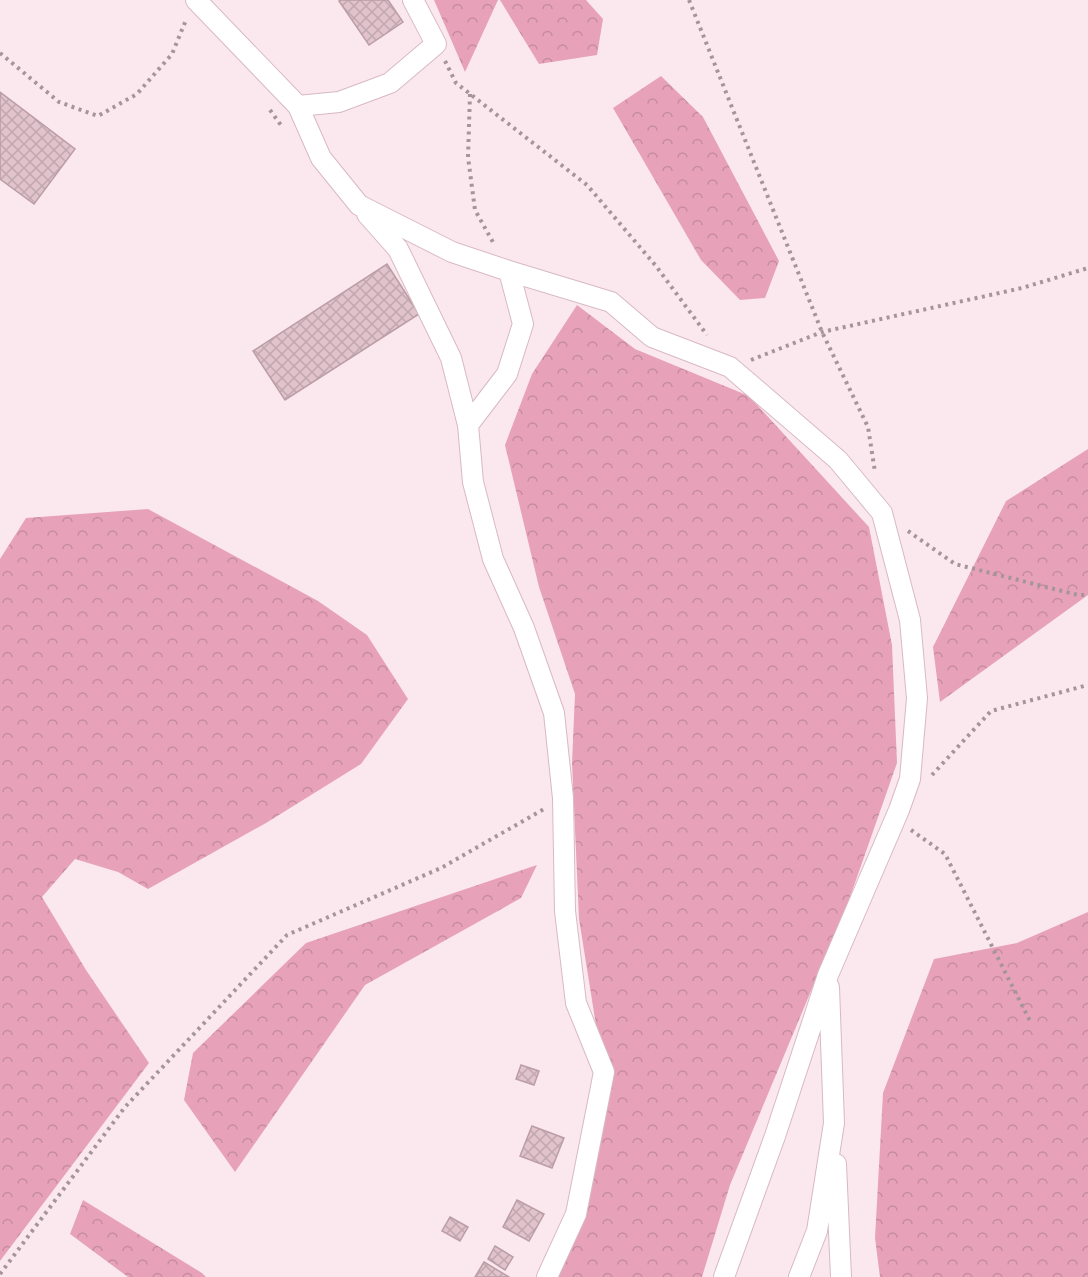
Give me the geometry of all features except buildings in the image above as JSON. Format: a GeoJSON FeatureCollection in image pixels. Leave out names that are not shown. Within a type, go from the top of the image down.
{"type":"FeatureCollection","features":[{"type":"Feature","properties":{"kind":"street"},"geometry":{"type":"LineString","coordinates":[[298,106],[339,102],[390,82],[436,44],[413,0]]}},
{"type":"Feature","properties":{"kind":"street"},"geometry":{"type":"LineString","coordinates":[[193,5],[298,106],[321,158],[398,249],[451,358],[468,425],[473,482],[493,559],[524,628],[554,713],[563,798],[565,910],[576,1004],[604,1072],[576,1214],[547,1277]]}},
{"type":"Feature","properties":{"kind":"street"},"geometry":{"type":"LineString","coordinates":[[359,205],[453,252],[611,302],[652,337],[730,367],[838,460],[882,513],[910,620],[917,698],[910,779],[896,819],[828,975],[775,1136],[724,1277]]}},
{"type":"Feature","properties":{"kind":"street"},"geometry":{"type":"LineString","coordinates":[[468,425],[507,374],[523,324],[509,271]]}},
{"type":"Feature","properties":{"kind":"street"},"geometry":{"type":"LineString","coordinates":[[828,975],[841,1277]]}},
{"type":"Feature","properties":{"kind":"street"},"geometry":{"type":"LineString","coordinates":[[799,1277],[817,1231],[834,1123]]}},
{"type":"Feature","properties":{"kind":"path"},"geometry":{"type":"LineString","coordinates":[[689,0],[822,332],[868,428],[882,513],[955,564],[1078,595],[1088,595]]}},
{"type":"Feature","properties":{"kind":"path"},"geometry":{"type":"LineString","coordinates":[[0,53],[59,102],[98,116],[137,94],[172,54],[193,5]]}},
{"type":"Feature","properties":{"kind":"path"},"geometry":{"type":"LineString","coordinates":[[436,44],[456,83],[587,185],[656,266],[710,340]]}},
{"type":"Feature","properties":{"kind":"path"},"geometry":{"type":"LineString","coordinates":[[470,94],[468,157],[475,210],[509,271]]}},
{"type":"Feature","properties":{"kind":"path"},"geometry":{"type":"LineString","coordinates":[[730,367],[822,332],[1022,288],[1088,267]]}},
{"type":"Feature","properties":{"kind":"path"},"geometry":{"type":"LineString","coordinates":[[930,777],[991,711],[1088,685]]}},
{"type":"Feature","properties":{"kind":"path"},"geometry":{"type":"LineString","coordinates":[[0,1274],[125,1107],[287,935],[441,867],[563,798]]}},
{"type":"Feature","properties":{"kind":"path"},"geometry":{"type":"LineString","coordinates":[[896,819],[945,855],[1031,1023]]}},
{"type":"Feature","properties":{"kind":"green space"},"geometry":{"type":"Polygon","coordinates":[[[434,0],[498,0],[465,72],[434,0]]]}},
{"type":"Feature","properties":{"kind":"green space"},"geometry":{"type":"Polygon","coordinates":[[[500,0],[586,0],[603,19],[597,55],[539,64],[500,0]]]}},
{"type":"Feature","properties":{"kind":"green space"},"geometry":{"type":"Polygon","coordinates":[[[661,76],[703,117],[779,261],[765,298],[740,300],[701,260],[613,108],[661,76]]]}},
{"type":"Feature","properties":{"kind":"green space"},"geometry":{"type":"Polygon","coordinates":[[[577,305],[635,349],[749,396],[869,527],[892,645],[897,763],[849,900],[730,1185],[702,1277],[549,1277],[604,1075],[579,919],[572,763],[575,694],[539,587],[505,445],[532,374],[577,305]]]}},
{"type":"Feature","properties":{"kind":"green space"},"geometry":{"type":"Polygon","coordinates":[[[1088,449],[1088,595],[940,702],[933,647],[1006,501],[1088,449]]]}},
{"type":"Feature","properties":{"kind":"green space"},"geometry":{"type":"Polygon","coordinates":[[[148,509],[318,601],[367,635],[408,699],[361,764],[266,823],[148,889],[118,872],[75,859],[42,897],[86,970],[149,1063],[0,1261],[0,559],[26,518],[148,509]]]}},
{"type":"Feature","properties":{"kind":"green space"},"geometry":{"type":"Polygon","coordinates":[[[537,865],[521,898],[365,985],[235,1172],[184,1100],[193,1053],[306,943],[537,865]]]}},
{"type":"Feature","properties":{"kind":"green space"},"geometry":{"type":"Polygon","coordinates":[[[1088,912],[1088,1277],[880,1277],[875,1238],[883,1093],[934,959],[1017,943],[1088,912]]]}},
{"type":"Feature","properties":{"kind":"green space"},"geometry":{"type":"Polygon","coordinates":[[[83,1200],[206,1277],[128,1277],[70,1234],[83,1200]]]}}]}
